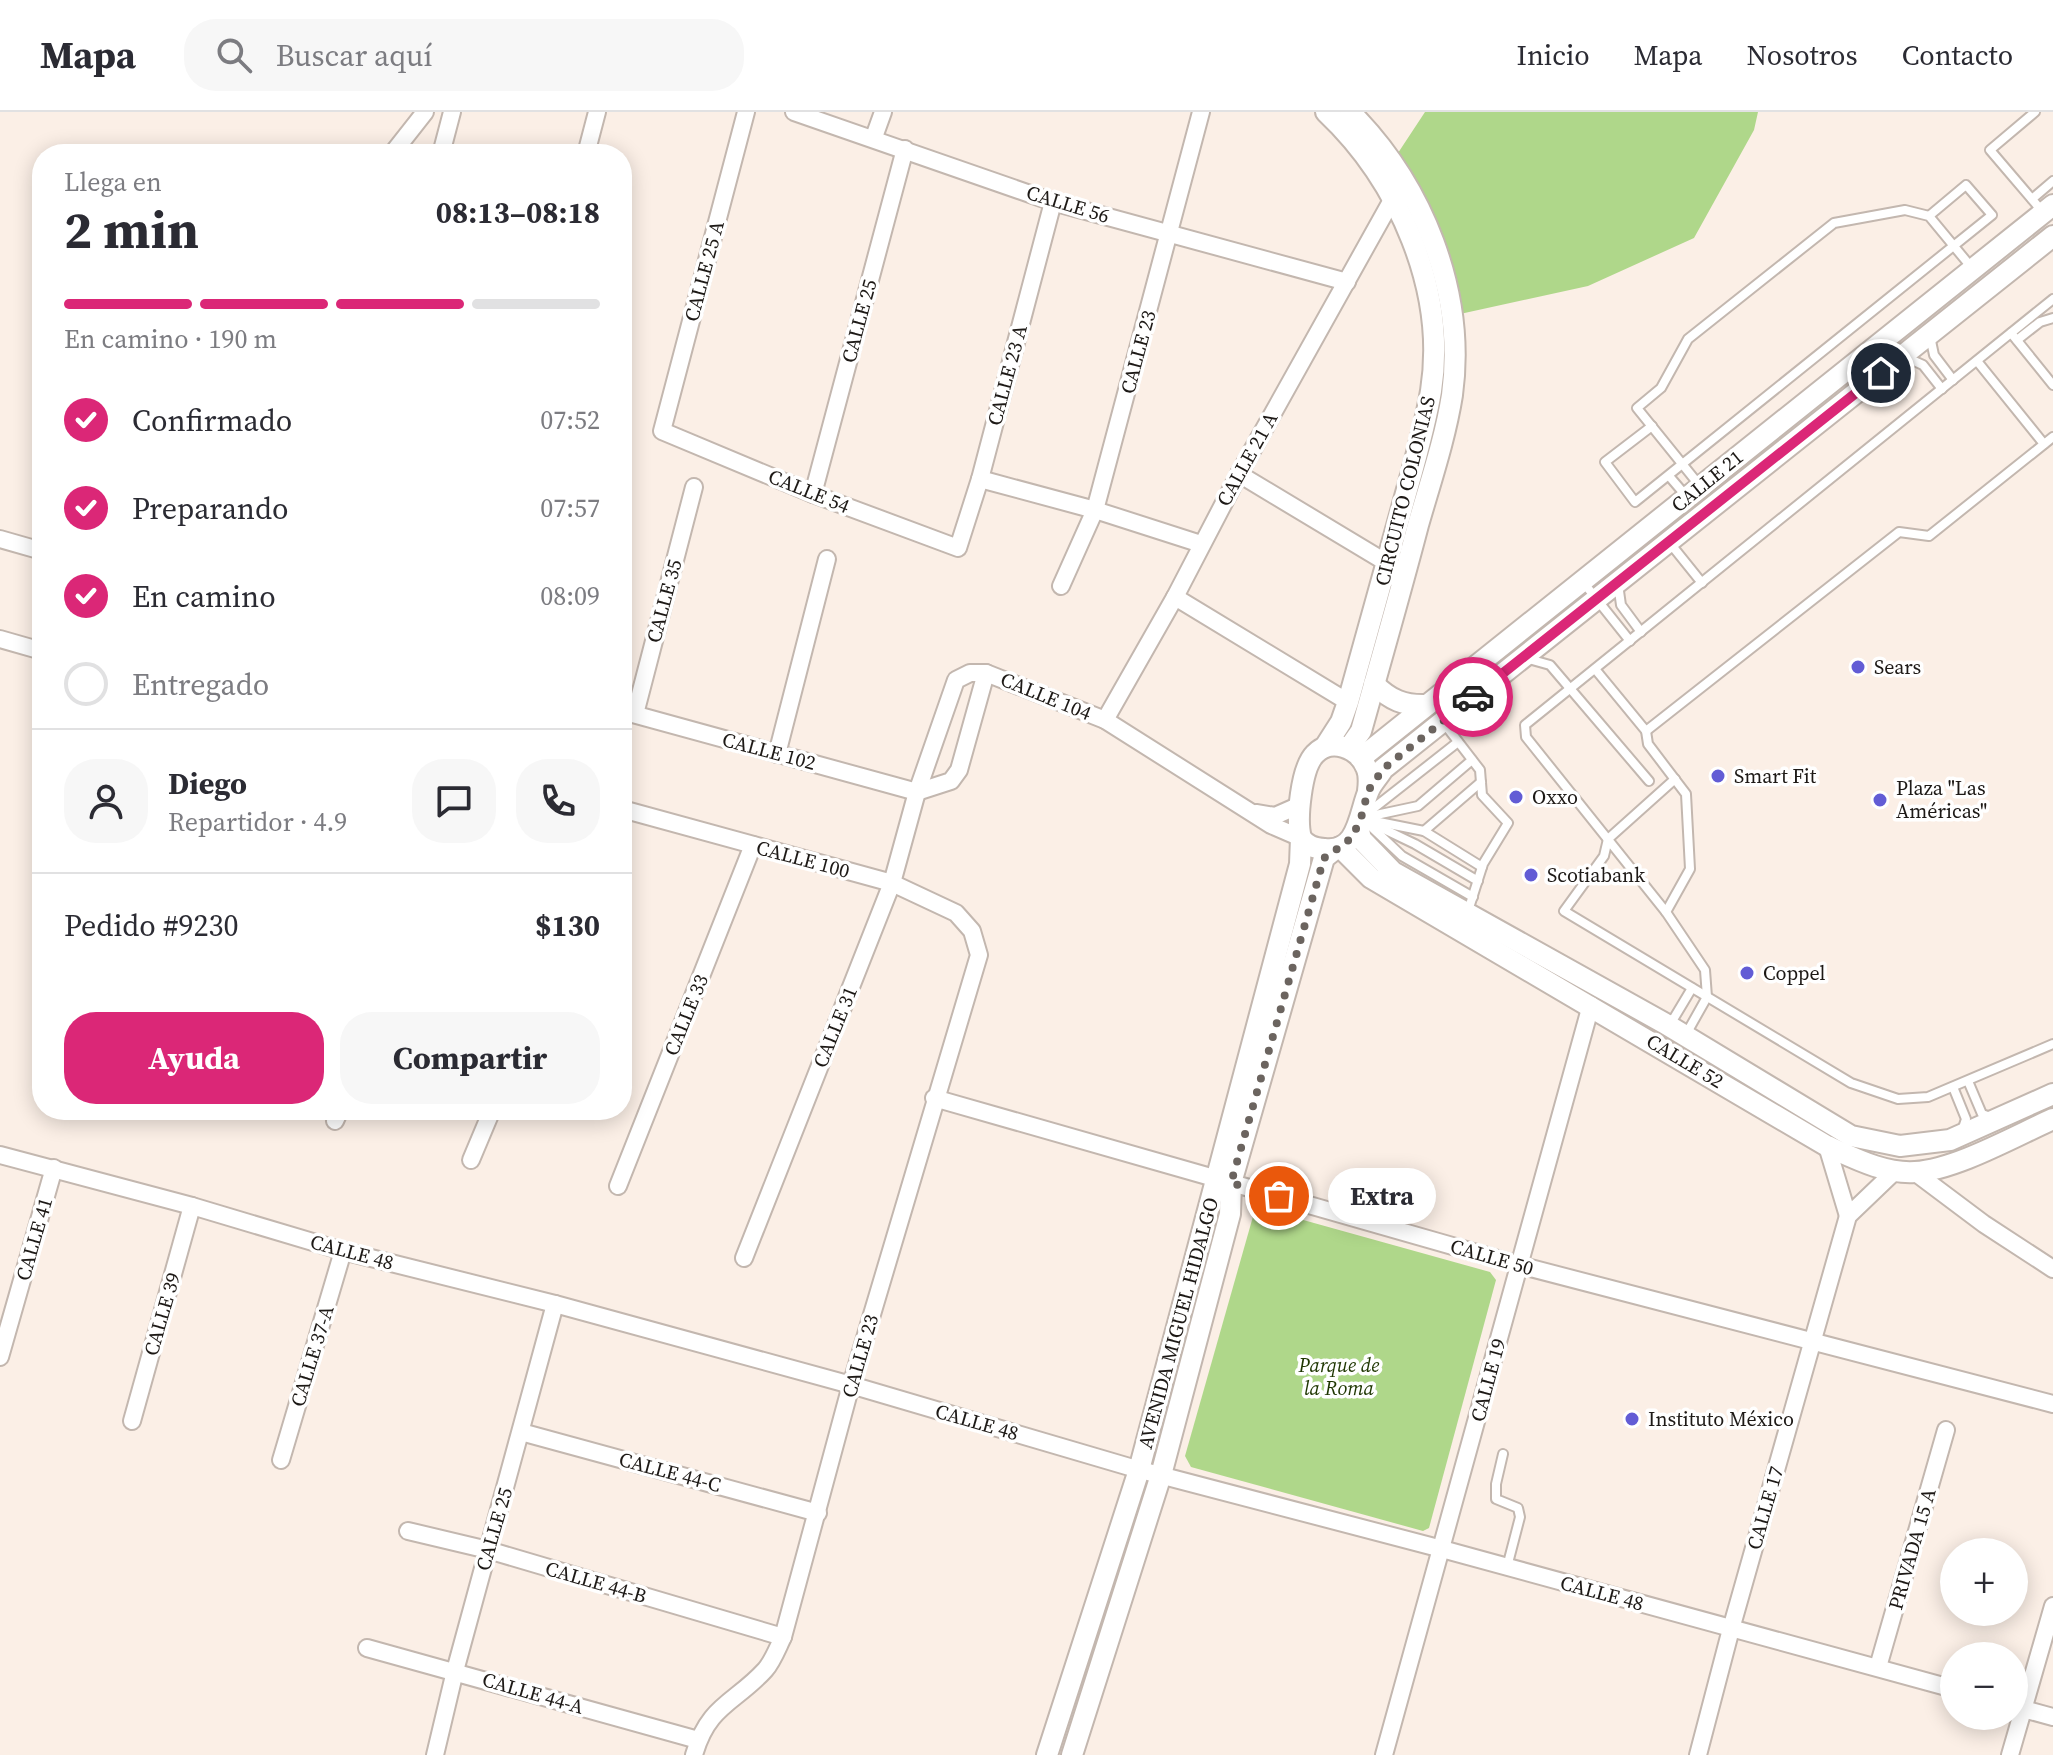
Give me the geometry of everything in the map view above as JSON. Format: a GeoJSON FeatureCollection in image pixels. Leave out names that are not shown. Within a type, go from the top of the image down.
{"type":"FeatureCollection","features":[{"type":"Feature","properties":{"kind":"street"},"geometry":{"type":"LineString","coordinates":[[400,144],[425,112]]}},
{"type":"Feature","properties":{"kind":"street"},"geometry":{"type":"LineString","coordinates":[[444,144],[452,112]]}},
{"type":"Feature","properties":{"kind":"street"},"geometry":{"type":"LineString","coordinates":[[589,144],[597,112]]}},
{"type":"Feature","properties":{"kind":"street","name":"CALLE 25 A"},"geometry":{"type":"LineString","coordinates":[[662,431],[746,112]]}},
{"type":"Feature","properties":{"kind":"street","name":"CALLE 56"},"geometry":{"type":"LineString","coordinates":[[794,112],[874,137],[1053,202],[1347,282]]}},
{"type":"Feature","properties":{"kind":"street"},"geometry":{"type":"LineString","coordinates":[[874,137],[883,112]]}},
{"type":"Feature","properties":{"kind":"street","name":"CALLE 23"},"geometry":{"type":"LineString","coordinates":[[1061,586],[1095,510],[1201,112]]}},
{"type":"Feature","properties":{"kind":"street","name":"CIRCUITO COLONIAS"},"geometry":{"type":"LineString","coordinates":[[1325,747],[1341,722],[1396,569],[1452,395],[1455,346],[1451,301],[1436,246],[1413,195],[1355,124],[1326,112]]}},
{"type":"Feature","properties":{"kind":"street","name":"CIRCUITO COLONIAS"},"geometry":{"type":"LineString","coordinates":[[1355,124],[1415,248],[1430,302],[1433,341],[1431,389],[1374,684],[1355,753]]}},
{"type":"Feature","properties":{"kind":"street","name":"CALLE 25"},"geometry":{"type":"LineString","coordinates":[[813,494],[905,149]]}},
{"type":"Feature","properties":{"kind":"street","name":"CALLE 21 A"},"geometry":{"type":"LineString","coordinates":[[1105,720],[1392,200]]}},
{"type":"Feature","properties":{"kind":"street","name":"CALLE 23 A"},"geometry":{"type":"LineString","coordinates":[[958,548],[980,479],[1053,202]]}},
{"type":"Feature","properties":{"kind":"street","name":"CALLE 21"},"geometry":{"type":"LineString","coordinates":[[1355,753],[1427,705],[1973,269],[2043,206]]}},
{"type":"Feature","properties":{"kind":"street","name":"CALLE 21"},"geometry":{"type":"LineString","coordinates":[[1368,791],[1383,769],[2053,236]]}},
{"type":"Feature","properties":{"kind":"street","name":"CALLE 54"},"geometry":{"type":"LineString","coordinates":[[662,431],[813,494],[958,548]]}},
{"type":"Feature","properties":{"kind":"street"},"geometry":{"type":"LineString","coordinates":[[1757,441],[1772,459]]}},
{"type":"Feature","properties":{"kind":"street"},"geometry":{"type":"LineString","coordinates":[[1239,474],[1396,569]]}},
{"type":"Feature","properties":{"kind":"street"},"geometry":{"type":"LineString","coordinates":[[980,479],[1095,510],[1201,544]]}},
{"type":"Feature","properties":{"kind":"street","name":"CALLE 35"},"geometry":{"type":"LineString","coordinates":[[632,699],[694,487]]}},
{"type":"Feature","properties":{"kind":"street"},"geometry":{"type":"LineString","coordinates":[[0,539],[32,547]]}},
{"type":"Feature","properties":{"kind":"street"},"geometry":{"type":"LineString","coordinates":[[777,754],[827,559]]}},
{"type":"Feature","properties":{"kind":"street"},"geometry":{"type":"LineString","coordinates":[[1175,597],[1348,702]]}},
{"type":"Feature","properties":{"kind":"street"},"geometry":{"type":"LineString","coordinates":[[0,639],[32,648]]}},
{"type":"Feature","properties":{"kind":"street","name":"CALLE 104"},"geometry":{"type":"LineString","coordinates":[[917,792],[956,680],[970,673],[986,673],[1105,720]]}},
{"type":"Feature","properties":{"kind":"street","name":"CALLE 104"},"geometry":{"type":"LineString","coordinates":[[917,792],[951,781],[959,770],[986,673]]}},
{"type":"Feature","properties":{"kind":"street"},"geometry":{"type":"LineString","coordinates":[[1374,684],[1393,700],[1427,705]]}},
{"type":"Feature","properties":{"kind":"street","name":"CALLE 102"},"geometry":{"type":"LineString","coordinates":[[632,714],[917,792]]}},
{"type":"Feature","properties":{"kind":"street"},"geometry":{"type":"LineString","coordinates":[[1105,720],[1313,847],[1337,849],[1360,822],[1369,775],[1355,753],[1325,747],[1315,753],[1309,763],[1300,805],[1301,838]]}},
{"type":"Feature","properties":{"kind":"street","name":"CALLE 31"},"geometry":{"type":"LineString","coordinates":[[744,1258],[892,883],[917,792]]}},
{"type":"Feature","properties":{"kind":"street"},"geometry":{"type":"LineString","coordinates":[[1254,813],[1275,816],[1300,805]]}},
{"type":"Feature","properties":{"kind":"street","name":"CALLE 100"},"geometry":{"type":"LineString","coordinates":[[632,812],[892,883],[956,913],[972,931]]}},
{"type":"Feature","properties":{"kind":"street","name":"CALLE 52"},"geometry":{"type":"LineString","coordinates":[[1360,822],[1361,839],[1393,872],[1664,1023],[1851,1136],[1900,1146],[1950,1140],[2053,1094]]}},
{"type":"Feature","properties":{"kind":"street","name":"AVENIDA MIGUEL HIDALGO"},"geometry":{"type":"LineString","coordinates":[[1072,1755],[1161,1475],[1230,1214],[1224,1181],[1302,856],[1301,838]]}},
{"type":"Feature","properties":{"kind":"street","name":"CALLE 33"},"geometry":{"type":"LineString","coordinates":[[618,1186],[753,845]]}},
{"type":"Feature","properties":{"kind":"street","name":"CALLE 52"},"geometry":{"type":"LineString","coordinates":[[1337,849],[1371,878],[1466,912],[1591,1005],[1827,1146],[1863,1163],[1905,1172]]}},
{"type":"Feature","properties":{"kind":"street","name":"AVENIDA MIGUEL HIDALGO"},"geometry":{"type":"LineString","coordinates":[[1047,1755],[1139,1470],[1324,858],[1337,849]]}},
{"type":"Feature","properties":{"kind":"street","name":"CALLE 23"},"geometry":{"type":"LineString","coordinates":[[696,1747],[716,1711],[766,1669],[783,1637],[851,1385],[979,955],[972,931]]}},
{"type":"Feature","properties":{"kind":"street","name":"CALLE 19"},"geometry":{"type":"LineString","coordinates":[[1384,1755],[1591,1005]]}},
{"type":"Feature","properties":{"kind":"street","name":"CALLE 50"},"geometry":{"type":"LineString","coordinates":[[934,1098],[1519,1265],[2053,1404]]}},
{"type":"Feature","properties":{"kind":"street"},"geometry":{"type":"LineString","coordinates":[[1827,1146],[1848,1216],[1905,1172],[1953,1163],[2053,1119]]}},
{"type":"Feature","properties":{"kind":"street"},"geometry":{"type":"LineString","coordinates":[[471,1160],[488,1120]]}},
{"type":"Feature","properties":{"kind":"street","name":"CALLE 48"},"geometry":{"type":"LineString","coordinates":[[0,1155],[192,1206],[343,1251],[555,1304],[851,1385],[1139,1470],[1940,1685]]}},
{"type":"Feature","properties":{"kind":"street","name":"CALLE 41"},"geometry":{"type":"LineString","coordinates":[[0,1357],[54,1168]]}},
{"type":"Feature","properties":{"kind":"street"},"geometry":{"type":"LineString","coordinates":[[1905,1172],[2053,1269]]}},
{"type":"Feature","properties":{"kind":"street","name":"CALLE 39"},"geometry":{"type":"LineString","coordinates":[[132,1421],[192,1206]]}},
{"type":"Feature","properties":{"kind":"street","name":"CALLE 17"},"geometry":{"type":"LineString","coordinates":[[1698,1755],[1848,1216]]}},
{"type":"Feature","properties":{"kind":"street","name":"CALLE 37-A"},"geometry":{"type":"LineString","coordinates":[[281,1460],[343,1251]]}},
{"type":"Feature","properties":{"kind":"street","name":"CALLE 25"},"geometry":{"type":"LineString","coordinates":[[435,1755],[555,1304]]}},
{"type":"Feature","properties":{"kind":"street","name":"PRIVADA 15 A"},"geometry":{"type":"LineString","coordinates":[[1878,1667],[1946,1430]]}},
{"type":"Feature","properties":{"kind":"street","name":"CALLE 44-C"},"geometry":{"type":"LineString","coordinates":[[521,1432],[818,1513]]}},
{"type":"Feature","properties":{"kind":"street","name":"CALLE 44-B"},"geometry":{"type":"LineString","coordinates":[[408,1531],[488,1550],[783,1637]]}},
{"type":"Feature","properties":{"kind":"street"},"geometry":{"type":"LineString","coordinates":[[2028,1681],[2053,1606]]}},
{"type":"Feature","properties":{"kind":"street","name":"CALLE 44-A"},"geometry":{"type":"LineString","coordinates":[[367,1648],[455,1671],[696,1747]]}},
{"type":"Feature","properties":{"kind":"street"},"geometry":{"type":"LineString","coordinates":[[2028,1710],[2053,1717]]}},
{"type":"Feature","properties":{"kind":"street"},"geometry":{"type":"LineString","coordinates":[[2010,1755],[2015,1730]]}},
{"type":"Feature","properties":{"kind":"lane"},"geometry":{"type":"LineString","coordinates":[[2035,112],[1990,150],[2043,206],[2053,181]]}},
{"type":"Feature","properties":{"kind":"lane"},"geometry":{"type":"LineString","coordinates":[[1652,426],[1605,462],[1635,502],[1992,215],[1966,185],[1929,216]]}},
{"type":"Feature","properties":{"kind":"lane"},"geometry":{"type":"LineString","coordinates":[[1694,492],[1683,465],[1637,408],[1661,388],[1688,339],[1834,223],[1905,210],[1929,216],[1973,269]]}},
{"type":"Feature","properties":{"kind":"lane"},"geometry":{"type":"LineString","coordinates":[[2014,336],[2053,299]]}},
{"type":"Feature","properties":{"kind":"lane"},"geometry":{"type":"LineString","coordinates":[[1692,1040],[1689,1029],[1707,997],[1705,970],[1666,912],[1526,737],[1525,725],[1977,361],[2014,336],[2053,318]]}},
{"type":"Feature","properties":{"kind":"lane"},"geometry":{"type":"LineString","coordinates":[[1930,334],[1934,355],[1953,380]]}},
{"type":"Feature","properties":{"kind":"lane"},"geometry":{"type":"LineString","coordinates":[[2014,336],[2053,385]]}},
{"type":"Feature","properties":{"kind":"lane"},"geometry":{"type":"LineString","coordinates":[[1902,356],[1923,365],[1942,389]]}},
{"type":"Feature","properties":{"kind":"lane"},"geometry":{"type":"LineString","coordinates":[[1977,361],[2044,444]]}},
{"type":"Feature","properties":{"kind":"lane"},"geometry":{"type":"LineString","coordinates":[[1646,731],[1899,532],[1929,536],[2053,437]]}},
{"type":"Feature","properties":{"kind":"lane"},"geometry":{"type":"LineString","coordinates":[[1669,476],[1694,492]]}},
{"type":"Feature","properties":{"kind":"lane"},"geometry":{"type":"LineString","coordinates":[[1669,541],[1702,583]]}},
{"type":"Feature","properties":{"kind":"lane"},"geometry":{"type":"LineString","coordinates":[[1582,581],[1630,641]]}},
{"type":"Feature","properties":{"kind":"lane"},"geometry":{"type":"LineString","coordinates":[[1618,582],[1621,605],[1641,632]]}},
{"type":"Feature","properties":{"kind":"lane"},"geometry":{"type":"LineString","coordinates":[[1523,658],[1550,665],[1649,781]]}},
{"type":"Feature","properties":{"kind":"lane"},"geometry":{"type":"LineString","coordinates":[[1595,669],[1646,731],[1648,744],[1686,794],[1690,869],[1666,912]]}},
{"type":"Feature","properties":{"kind":"lane"},"geometry":{"type":"LineString","coordinates":[[1443,722],[1480,770],[1482,795],[1508,823],[1482,867],[1466,912]]}},
{"type":"Feature","properties":{"kind":"lane"},"geometry":{"type":"LineString","coordinates":[[1360,822],[1458,742]]}},
{"type":"Feature","properties":{"kind":"lane"},"geometry":{"type":"LineString","coordinates":[[1360,822],[1418,806],[1472,760]]}},
{"type":"Feature","properties":{"kind":"lane"},"geometry":{"type":"LineString","coordinates":[[1675,779],[1608,839],[1604,856],[1564,911],[1851,1083],[1898,1099],[1928,1097],[2053,1044]]}},
{"type":"Feature","properties":{"kind":"lane"},"geometry":{"type":"LineString","coordinates":[[1424,831],[1481,782]]}},
{"type":"Feature","properties":{"kind":"lane"},"geometry":{"type":"LineString","coordinates":[[1360,822],[1424,831],[1482,867]]}},
{"type":"Feature","properties":{"kind":"lane"},"geometry":{"type":"LineString","coordinates":[[1360,822],[1415,844],[1478,881]]}},
{"type":"Feature","properties":{"kind":"lane"},"geometry":{"type":"LineString","coordinates":[[1664,1023],[1674,1018],[1692,988]]}},
{"type":"Feature","properties":{"kind":"lane"},"geometry":{"type":"LineString","coordinates":[[1968,1081],[1982,1114],[1997,1120]]}},
{"type":"Feature","properties":{"kind":"lane"},"geometry":{"type":"LineString","coordinates":[[1953,1087],[1966,1119],[1961,1136]]}},
{"type":"Feature","properties":{"kind":"lane"},"geometry":{"type":"LineString","coordinates":[[1503,1454],[1496,1499],[1518,1508],[1520,1517],[1507,1567]]}},
{"type":"Feature","properties":{"kind":"green space"},"geometry":{"type":"Polygon","coordinates":[[[1425,112],[1758,112],[1754,130],[1694,238],[1588,286],[1460,314],[1451,269],[1431,210],[1398,153],[1425,112]]]}},
{"type":"Feature","properties":{"kind":"green space","name":"Parque de la Roma"},"geometry":{"type":"Polygon","coordinates":[[[1264,1209],[1490,1272],[1496,1280],[1429,1528],[1423,1531],[1191,1467],[1185,1456],[1254,1213],[1264,1209]]]}},
{"type":"Feature","properties":{"kind":"way so far"},"geometry":{"type":"LineString","coordinates":[[1279,1196],[1231,1183],[1324,858],[1347,842],[1354,833],[1368,791],[1383,769],[1473,697]]}},
{"type":"Feature","properties":{"kind":"place","name":"Sears"},"geometry":{"type":"Point","coordinates":[1858,667]}},
{"type":"Feature","properties":{"kind":"place","name":"Smart Fit"},"geometry":{"type":"Point","coordinates":[1718,776]}},
{"type":"Feature","properties":{"kind":"place","name":"Oxxo"},"geometry":{"type":"Point","coordinates":[1516,797]}},
{"type":"Feature","properties":{"kind":"place","name":"Plaza \"Las Américas\""},"geometry":{"type":"Point","coordinates":[1880,800]}},
{"type":"Feature","properties":{"kind":"place","name":"Scotiabank"},"geometry":{"type":"Point","coordinates":[1531,875]}},
{"type":"Feature","properties":{"kind":"place","name":"Coppel"},"geometry":{"type":"Point","coordinates":[1747,973]}},
{"type":"Feature","properties":{"kind":"place","name":"Extra"},"geometry":{"type":"Point","coordinates":[1279,1196]}},
{"type":"Feature","properties":{"kind":"place","name":"Instituto México"},"geometry":{"type":"Point","coordinates":[1632,1419]}},
{"type":"Feature","properties":{"kind":"route"},"geometry":{"type":"LineString","coordinates":[[1473,697],[1881,373]]}}]}
